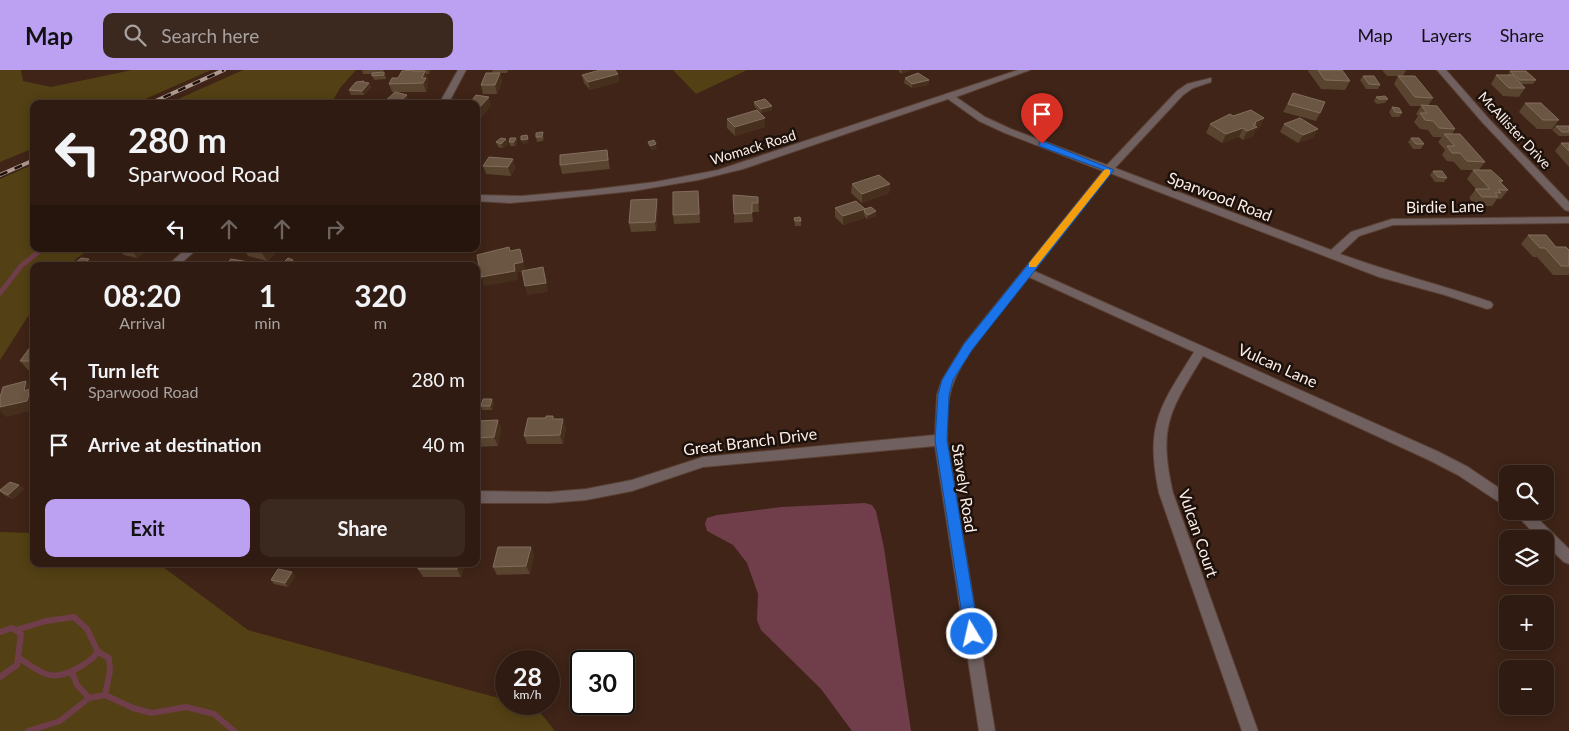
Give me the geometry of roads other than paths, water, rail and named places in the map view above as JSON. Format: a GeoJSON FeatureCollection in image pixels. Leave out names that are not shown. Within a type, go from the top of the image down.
{"type":"FeatureCollection","features":[{"type":"Feature","properties":{"kind":"street"},"geometry":{"type":"LineString","coordinates":[[445,100],[462,70]]}},
{"type":"Feature","properties":{"kind":"street","name":"Womack Road"},"geometry":{"type":"LineString","coordinates":[[480,198],[538,198],[625,189],[700,178],[740,167],[1026,70]]}},
{"type":"Feature","properties":{"kind":"street","name":"McAllister Drive"},"geometry":{"type":"LineString","coordinates":[[1441,70],[1486,121],[1569,208]]}},
{"type":"Feature","properties":{"kind":"street","name":"Stavely Road"},"geometry":{"type":"LineString","coordinates":[[987,731],[941,440],[941,411],[948,380],[968,347],[1109,170],[1180,94],[1190,86],[1208,80]]}},
{"type":"Feature","properties":{"kind":"street","name":"Sparwood Road"},"geometry":{"type":"LineString","coordinates":[[949,96],[1001,128],[1109,170],[1383,274],[1443,290],[1487,305]]}},
{"type":"Feature","properties":{"kind":"street","name":"Birdie Lane"},"geometry":{"type":"LineString","coordinates":[[1332,255],[1355,234],[1392,222],[1569,220]]}},
{"type":"Feature","properties":{"kind":"street"},"geometry":{"type":"LineString","coordinates":[[177,262],[188,252]]}},
{"type":"Feature","properties":{"kind":"street","name":"Vulcan Lane"},"geometry":{"type":"LineString","coordinates":[[1028,272],[1434,456],[1463,471],[1499,496]]}},
{"type":"Feature","properties":{"kind":"street","name":"Vulcan Court"},"geometry":{"type":"LineString","coordinates":[[1201,350],[1166,408],[1159,428],[1160,470],[1166,493],[1250,731]]}},
{"type":"Feature","properties":{"kind":"street","name":"Great Branch Drive"},"geometry":{"type":"LineString","coordinates":[[480,497],[589,494],[622,488],[680,467],[702,462],[941,440]]}},
{"type":"Feature","properties":{"kind":"street"},"geometry":{"type":"LineString","coordinates":[[1529,520],[1569,558]]}},
{"type":"Feature","properties":{"kind":"waterway"},"geometry":{"type":"LineString","coordinates":[[0,293],[21,266],[38,252]]}},
{"type":"Feature","properties":{"kind":"waterway"},"geometry":{"type":"LineString","coordinates":[[16,630],[46,621],[74,617],[87,629],[98,652]]}},
{"type":"Feature","properties":{"kind":"waterway"},"geometry":{"type":"LineString","coordinates":[[0,632],[12,628],[21,634],[17,665],[0,677]]}},
{"type":"Feature","properties":{"kind":"waterway"},"geometry":{"type":"LineString","coordinates":[[19,658],[46,674],[59,675],[76,669],[91,660],[98,652]]}},
{"type":"Feature","properties":{"kind":"waterway"},"geometry":{"type":"LineString","coordinates":[[98,652],[109,658],[110,671],[105,695]]}},
{"type":"Feature","properties":{"kind":"waterway"},"geometry":{"type":"LineString","coordinates":[[69,673],[73,674],[77,685],[89,698]]}},
{"type":"Feature","properties":{"kind":"waterway"},"geometry":{"type":"LineString","coordinates":[[89,698],[105,695]]}},
{"type":"Feature","properties":{"kind":"waterway"},"geometry":{"type":"LineString","coordinates":[[105,695],[133,708],[152,713],[186,707],[214,714],[234,731]]}},
{"type":"Feature","properties":{"kind":"waterway"},"geometry":{"type":"LineString","coordinates":[[28,731],[60,721],[89,698]]}},
{"type":"Feature","properties":{"kind":"railway"},"geometry":{"type":"LineString","coordinates":[[158,100],[224,70]]}},
{"type":"Feature","properties":{"kind":"railway"},"geometry":{"type":"LineString","coordinates":[[0,175],[30,162]]}}]}
